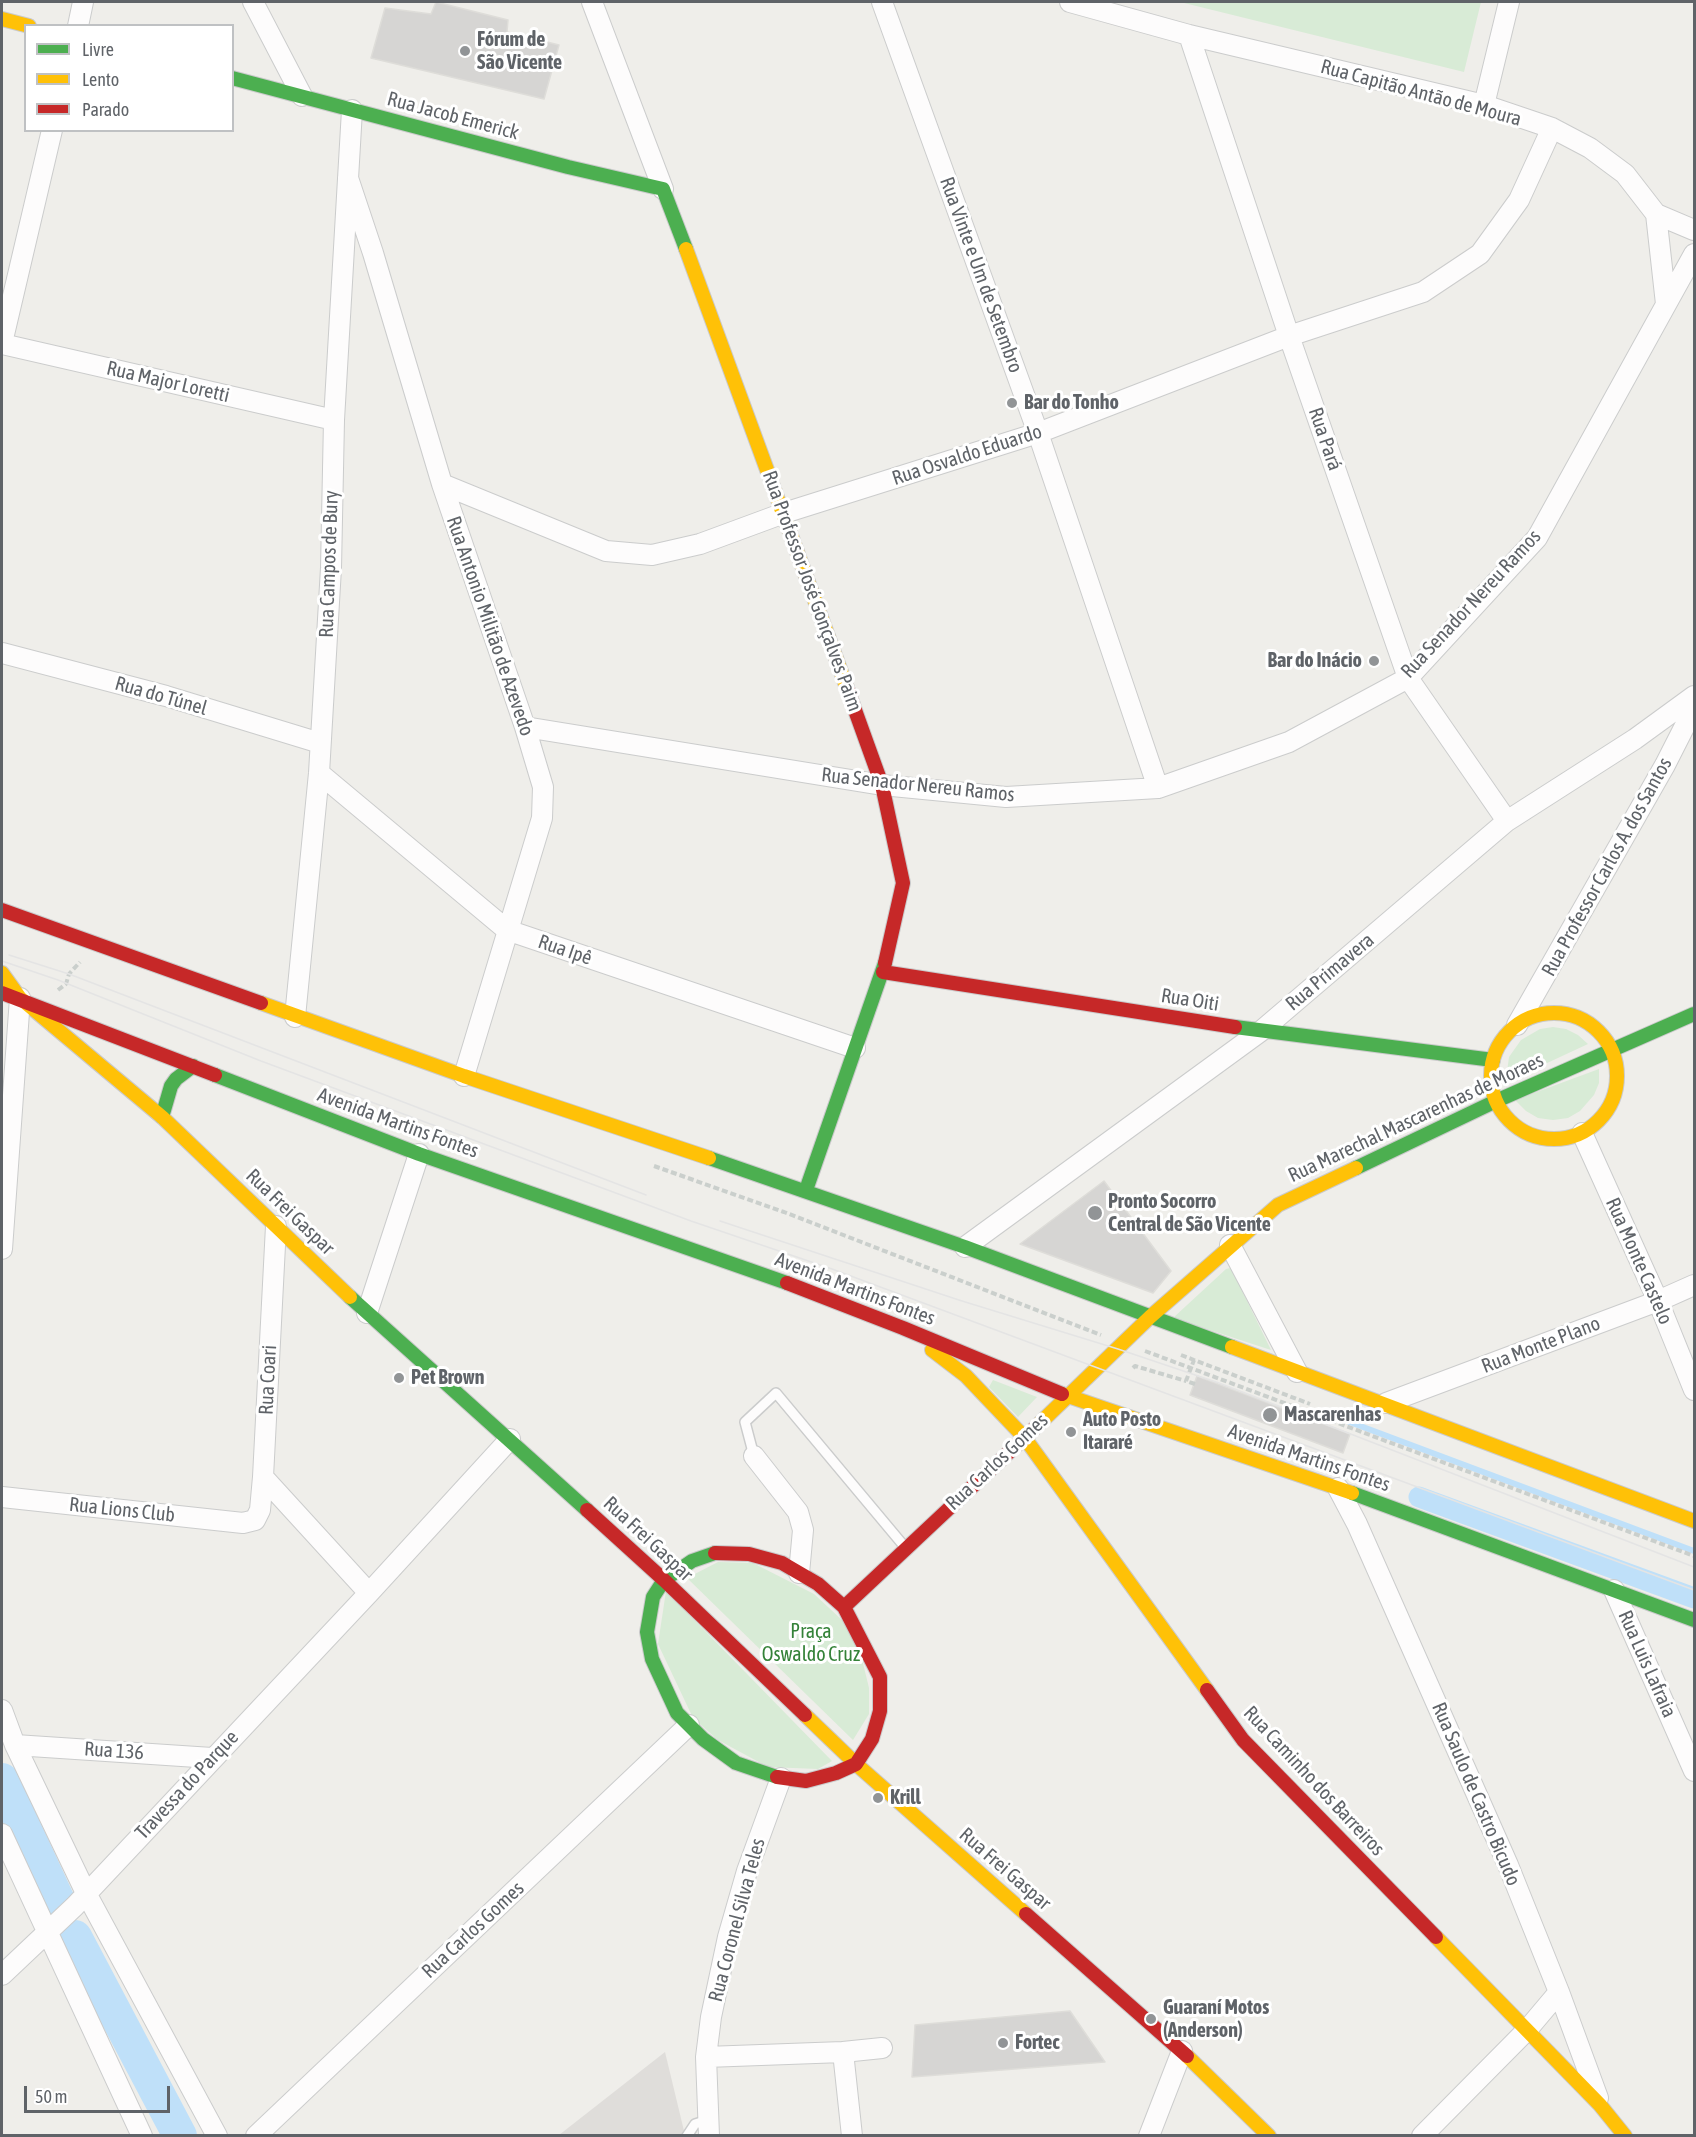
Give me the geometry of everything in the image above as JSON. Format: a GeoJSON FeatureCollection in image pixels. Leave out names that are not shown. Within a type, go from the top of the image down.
{"type":"FeatureCollection","features":[{"type":"Feature","properties":{"kind":"street"},"geometry":{"type":"LineString","coordinates":[[78,24],[83,2]]}},
{"type":"Feature","properties":{"kind":"street"},"geometry":{"type":"LineString","coordinates":[[253,2],[302,96]]}},
{"type":"Feature","properties":{"kind":"street","name":"Rua Professor José Gonçalves Paim"},"geometry":{"type":"LineString","coordinates":[[592,2],[784,513],[882,785],[903,883],[882,972],[806,1190]]}},
{"type":"Feature","properties":{"kind":"street","name":"Rua Vinte e Um de Setembro"},"geometry":{"type":"LineString","coordinates":[[882,2],[1038,433],[1158,788]]}},
{"type":"Feature","properties":{"kind":"street","name":"Rua Capitão Antão de Moura"},"geometry":{"type":"LineString","coordinates":[[1070,2],[1189,35],[1484,105],[1552,128],[1590,148],[1625,174],[1656,214]]}},
{"type":"Feature","properties":{"kind":"street"},"geometry":{"type":"LineString","coordinates":[[1484,105],[1509,2]]}},
{"type":"Feature","properties":{"kind":"street"},"geometry":{"type":"LineString","coordinates":[[2,18],[24,25]]}},
{"type":"Feature","properties":{"kind":"street","name":"Rua Pará"},"geometry":{"type":"LineString","coordinates":[[1189,35],[1289,336],[1408,678],[1507,821]]}},
{"type":"Feature","properties":{"kind":"street","name":"Rua Jacob Emerick"},"geometry":{"type":"LineString","coordinates":[[234,79],[568,167],[663,189]]}},
{"type":"Feature","properties":{"kind":"street","name":"Rua Campos de Bury"},"geometry":{"type":"LineString","coordinates":[[295,1017],[319,773],[331,568],[334,420],[352,110]]}},
{"type":"Feature","properties":{"kind":"street","name":"Rua Osvaldo Eduardo"},"geometry":{"type":"LineString","coordinates":[[442,484],[606,551],[652,555],[700,544],[784,513],[1038,433],[1289,336],[1423,292],[1480,254],[1519,200],[1552,128]]}},
{"type":"Feature","properties":{"kind":"street"},"geometry":{"type":"LineString","coordinates":[[2,344],[52,132]]}},
{"type":"Feature","properties":{"kind":"street","name":"Rua Antonio Militão de Azevedo"},"geometry":{"type":"LineString","coordinates":[[348,178],[373,253],[442,484],[525,727],[543,787],[542,818],[464,1076]]}},
{"type":"Feature","properties":{"kind":"street"},"geometry":{"type":"LineString","coordinates":[[1666,304],[1656,214],[1695,230]]}},
{"type":"Feature","properties":{"kind":"street","name":"Rua Senador Nereu Ramos"},"geometry":{"type":"LineString","coordinates":[[525,727],[882,785],[1006,797],[1158,788],[1289,742],[1408,678],[1537,538],[1695,254]]}},
{"type":"Feature","properties":{"kind":"street","name":"Rua Major Loretti"},"geometry":{"type":"LineString","coordinates":[[2,344],[334,420]]}},
{"type":"Feature","properties":{"kind":"street","name":"Rua do Túnel"},"geometry":{"type":"LineString","coordinates":[[2,653],[166,696],[320,743]]}},
{"type":"Feature","properties":{"kind":"street","name":"Rua Primavera"},"geometry":{"type":"LineString","coordinates":[[965,1247],[1261,1031],[1507,821],[1635,740],[1695,696]]}},
{"type":"Feature","properties":{"kind":"street","name":"Rua Professor Carlos A. dos Santos"},"geometry":{"type":"LineString","coordinates":[[1517,1025],[1695,708]]}},
{"type":"Feature","properties":{"kind":"street","name":"Rua Ipê"},"geometry":{"type":"LineString","coordinates":[[319,773],[507,930],[855,1048]]}},
{"type":"Feature","properties":{"kind":"street"},"geometry":{"type":"LineString","coordinates":[[2,910],[295,1017],[806,1190],[965,1247],[1297,1372],[1386,1403],[1695,1521]]}},
{"type":"Feature","properties":{"kind":"street","name":"Rua Oiti"},"geometry":{"type":"LineString","coordinates":[[882,972],[1261,1031],[1493,1060]]}},
{"type":"Feature","properties":{"kind":"street","name":"Rua Frei Gaspar"},"geometry":{"type":"LineString","coordinates":[[2,973],[10,996],[162,1117],[367,1313],[510,1438],[664,1580],[856,1764],[1182,2051],[1269,2136]]}},
{"type":"Feature","properties":{"kind":"street"},"geometry":{"type":"LineString","coordinates":[[2,1250],[10,996]]}},
{"type":"Feature","properties":{"kind":"street","name":"Avenida Martins Fontes"},"geometry":{"type":"LineString","coordinates":[[10,996],[419,1154],[679,1243],[903,1328],[1068,1396],[1338,1488],[1695,1620]]}},
{"type":"Feature","properties":{"kind":"street"},"geometry":{"type":"LineString","coordinates":[[1552,1013],[1570,1015],[1587,1022],[1601,1034],[1611,1049],[1617,1068],[1617,1088],[1610,1106],[1598,1122],[1582,1133],[1562,1139],[1542,1138],[1523,1131],[1507,1118],[1496,1101],[1491,1081],[1493,1060],[1502,1040],[1517,1025],[1534,1017],[1552,1013]]}},
{"type":"Feature","properties":{"kind":"street","name":"Rua Marechal Mascarenhas de Moraes"},"geometry":{"type":"LineString","coordinates":[[1150,1317],[1278,1205],[1496,1101],[1695,1014]]}},
{"type":"Feature","properties":{"kind":"street"},"geometry":{"type":"LineString","coordinates":[[162,1117],[171,1086],[176,1079],[193,1066]]}},
{"type":"Feature","properties":{"kind":"street","name":"Rua Monte Castelo"},"geometry":{"type":"LineString","coordinates":[[1582,1133],[1658,1301],[1695,1390]]}},
{"type":"Feature","properties":{"kind":"street"},"geometry":{"type":"LineString","coordinates":[[367,1313],[419,1154]]}},
{"type":"Feature","properties":{"kind":"street","name":"Rua Coari"},"geometry":{"type":"LineString","coordinates":[[243,1523],[255,1520],[260,1510],[276,1226]]}},
{"type":"Feature","properties":{"kind":"street"},"geometry":{"type":"LineString","coordinates":[[1230,1245],[1297,1372]]}},
{"type":"Feature","properties":{"kind":"street","name":"Rua Monte Plano"},"geometry":{"type":"LineString","coordinates":[[1386,1403],[1695,1285]]}},
{"type":"Feature","properties":{"kind":"street","name":"Rua Carlos Gomes"},"geometry":{"type":"LineString","coordinates":[[844,1606],[1150,1317]]}},
{"type":"Feature","properties":{"kind":"street","name":"Rua Caminho dos Barreiros"},"geometry":{"type":"LineString","coordinates":[[903,1328],[966,1376],[1024,1437],[1243,1740],[1600,2105],[1625,2136]]}},
{"type":"Feature","properties":{"kind":"street","name":"Travessa do Parque"},"geometry":{"type":"LineString","coordinates":[[2,1975],[81,1899],[369,1593],[510,1438]]}},
{"type":"Feature","properties":{"kind":"street"},"geometry":{"type":"LineString","coordinates":[[754,1456],[798,1512],[803,1530],[799,1574]]}},
{"type":"Feature","properties":{"kind":"street"},"geometry":{"type":"LineString","coordinates":[[263,1477],[369,1593]]}},
{"type":"Feature","properties":{"kind":"street","name":"Rua Saulo de Castro Bicudo"},"geometry":{"type":"LineString","coordinates":[[1338,1488],[1358,1524],[1508,1865],[1559,1992],[1600,2105]]}},
{"type":"Feature","properties":{"kind":"street","name":"Rua Lions Club"},"geometry":{"type":"LineString","coordinates":[[2,1497],[243,1523]]}},
{"type":"Feature","properties":{"kind":"street"},"geometry":{"type":"LineString","coordinates":[[715,1553],[749,1554],[782,1563],[799,1574],[818,1584],[844,1606],[880,1677],[880,1711],[872,1739],[856,1764],[806,1782],[781,1778],[736,1763],[703,1739],[677,1713],[652,1659],[647,1632],[653,1597],[664,1580],[692,1561],[715,1553]]}},
{"type":"Feature","properties":{"kind":"street","name":"Rua Luis Lafraia"},"geometry":{"type":"LineString","coordinates":[[1614,1590],[1695,1771]]}},
{"type":"Feature","properties":{"kind":"street"},"geometry":{"type":"LineString","coordinates":[[2,1710],[81,1899],[217,2136]]}},
{"type":"Feature","properties":{"kind":"street","name":"Rua Carlos Gomes"},"geometry":{"type":"LineString","coordinates":[[256,2136],[689,1725]]}},
{"type":"Feature","properties":{"kind":"street","name":"Rua 136"},"geometry":{"type":"LineString","coordinates":[[15,1745],[212,1758]]}},
{"type":"Feature","properties":{"kind":"street","name":"Rua Coronel Silva Teles"},"geometry":{"type":"LineString","coordinates":[[708,2128],[706,2056],[711,2017],[728,1937],[747,1870],[781,1778]]}},
{"type":"Feature","properties":{"kind":"street"},"geometry":{"type":"LineString","coordinates":[[2,1834],[52,1928],[142,2136]]}},
{"type":"Feature","properties":{"kind":"street"},"geometry":{"type":"LineString","coordinates":[[1422,2136],[1527,2030],[1559,1992]]}},
{"type":"Feature","properties":{"kind":"street"},"geometry":{"type":"LineString","coordinates":[[706,2056],[843,2052],[882,2048]]}},
{"type":"Feature","properties":{"kind":"street"},"geometry":{"type":"LineString","coordinates":[[1149,2136],[1182,2051]]}},
{"type":"Feature","properties":{"kind":"street"},"geometry":{"type":"LineString","coordinates":[[843,2052],[852,2136]]}},
{"type":"Feature","properties":{"kind":"lane"},"geometry":{"type":"LineString","coordinates":[[754,1456],[745,1422],[776,1394],[906,1548]]}},
{"type":"Feature","properties":{"kind":"lane"},"geometry":{"type":"LineString","coordinates":[[687,2136],[695,2124],[708,2128]]}},
{"type":"Feature","properties":{"kind":"path"},"geometry":{"type":"LineString","coordinates":[[52,992],[61,990],[75,965],[83,960]]}},
{"type":"Feature","properties":{"kind":"path"},"geometry":{"type":"LineString","coordinates":[[650,1164],[784,1212],[1124,1343],[1695,1556]]}},
{"type":"Feature","properties":{"kind":"path"},"geometry":{"type":"LineString","coordinates":[[1187,1358],[1310,1404]]}},
{"type":"Feature","properties":{"kind":"path"},"geometry":{"type":"LineString","coordinates":[[1186,1381],[1194,1360]]}},
{"type":"Feature","properties":{"kind":"path"},"geometry":{"type":"LineString","coordinates":[[1135,1366],[1195,1384]]}},
{"type":"Feature","properties":{"kind":"shaded area"},"geometry":{"type":"Polygon","coordinates":[[[665,2052],[685,2135],[559,2135],[665,2052]]]}},
{"type":"Feature","properties":{"kind":"green space"},"geometry":{"type":"Polygon","coordinates":[[[1180,2],[1481,2],[1464,72],[1180,2]]]}},
{"type":"Feature","properties":{"kind":"green space"},"geometry":{"type":"Polygon","coordinates":[[[1553,1027],[1566,1029],[1578,1035],[1588,1044],[1506,1079],[1509,1057],[1521,1040],[1540,1029],[1553,1027]]]}},
{"type":"Feature","properties":{"kind":"green space"},"geometry":{"type":"Polygon","coordinates":[[[1599,1069],[1599,1083],[1594,1095],[1580,1111],[1568,1118],[1553,1120],[1538,1118],[1526,1111],[1515,1100],[1599,1069]]]}},
{"type":"Feature","properties":{"kind":"green space"},"geometry":{"type":"Polygon","coordinates":[[[1230,1268],[1271,1350],[1173,1318],[1226,1269],[1230,1268]]]}},
{"type":"Feature","properties":{"kind":"green space"},"geometry":{"type":"Polygon","coordinates":[[[993,1380],[1037,1397],[1018,1417],[989,1387],[993,1380]]]}},
{"type":"Feature","properties":{"kind":"green space","name":"Praça Oswaldo Cruz"},"geometry":{"type":"Polygon","coordinates":[[[718,1562],[753,1563],[814,1594],[842,1620],[861,1655],[869,1688],[869,1714],[853,1740],[687,1578],[718,1562]]]}},
{"type":"Feature","properties":{"kind":"green space","name":"Praça Oswaldo Cruz"},"geometry":{"type":"Polygon","coordinates":[[[666,1591],[832,1761],[818,1769],[768,1767],[718,1740],[693,1718],[658,1644],[666,1591]]]}},
{"type":"Feature","properties":{"kind":"building","name":"Fórum de São Vicente"},"geometry":{"type":"Polygon","coordinates":[[[436,2],[508,20],[507,32],[559,45],[544,99],[371,58],[385,8],[431,14],[436,2]]]}},
{"type":"Feature","properties":{"kind":"building","name":"Pronto Socorro Central de São Vicente"},"geometry":{"type":"Polygon","coordinates":[[[1104,1181],[1171,1271],[1153,1293],[1020,1244],[1104,1181]]]}},
{"type":"Feature","properties":{"kind":"building","name":"Mascarenhas"},"geometry":{"type":"Polygon","coordinates":[[[1197,1376],[1350,1434],[1343,1453],[1190,1395],[1197,1376]]]}},
{"type":"Feature","properties":{"kind":"building","name":"Fortec"},"geometry":{"type":"Polygon","coordinates":[[[1070,2011],[1105,2062],[912,2077],[915,2025],[1070,2011]]]}},
{"type":"Feature","properties":{"kind":"waterway"},"geometry":{"type":"LineString","coordinates":[[1339,1418],[1694,1551]]}},
{"type":"Feature","properties":{"kind":"waterway"},"geometry":{"type":"LineString","coordinates":[[1419,1497],[1694,1598]]}},
{"type":"Feature","properties":{"kind":"waterway"},"geometry":{"type":"LineString","coordinates":[[2,1780],[59,1903]]}},
{"type":"Feature","properties":{"kind":"waterway"},"geometry":{"type":"LineString","coordinates":[[75,1937],[180,2136]]}},
{"type":"Feature","properties":{"kind":"tram line"},"geometry":{"type":"LineString","coordinates":[[9,955],[69,974],[646,1195]]}},
{"type":"Feature","properties":{"kind":"tram line"},"geometry":{"type":"LineString","coordinates":[[2,961],[58,980],[261,1061],[691,1221],[832,1269],[1694,1590]]}},
{"type":"Feature","properties":{"kind":"tram line"},"geometry":{"type":"LineString","coordinates":[[720,1221],[1219,1383],[1694,1567]]}},
{"type":"Feature","properties":{"kind":"traffic: fast"},"geometry":{"type":"LineString","coordinates":[[234,79],[568,167],[663,189],[686,249]]}},
{"type":"Feature","properties":{"kind":"traffic: fast"},"geometry":{"type":"LineString","coordinates":[[806,1190],[885,963]]}},
{"type":"Feature","properties":{"kind":"traffic: fast"},"geometry":{"type":"LineString","coordinates":[[1356,1168],[1496,1101],[1694,1014]]}},
{"type":"Feature","properties":{"kind":"traffic: fast"},"geometry":{"type":"LineString","coordinates":[[1235,1027],[1493,1060]]}},
{"type":"Feature","properties":{"kind":"traffic: fast"},"geometry":{"type":"LineString","coordinates":[[162,1117],[171,1086],[176,1079],[193,1066]]}},
{"type":"Feature","properties":{"kind":"traffic: fast"},"geometry":{"type":"LineString","coordinates":[[215,1075],[419,1154],[787,1283]]}},
{"type":"Feature","properties":{"kind":"traffic: fast"},"geometry":{"type":"LineString","coordinates":[[709,1158],[965,1247],[1232,1347]]}},
{"type":"Feature","properties":{"kind":"traffic: fast"},"geometry":{"type":"LineString","coordinates":[[350,1297],[587,1510]]}},
{"type":"Feature","properties":{"kind":"traffic: fast"},"geometry":{"type":"LineString","coordinates":[[1352,1493],[1694,1620]]}},
{"type":"Feature","properties":{"kind":"traffic: fast"},"geometry":{"type":"LineString","coordinates":[[715,1553],[692,1561],[664,1580],[653,1597],[647,1632],[652,1659],[677,1713],[703,1739],[736,1763],[777,1777]]}},
{"type":"Feature","properties":{"kind":"traffic: slow"},"geometry":{"type":"LineString","coordinates":[[2,19],[24,25]]}},
{"type":"Feature","properties":{"kind":"traffic: slow"},"geometry":{"type":"LineString","coordinates":[[686,249],[847,688]]}},
{"type":"Feature","properties":{"kind":"traffic: slow"},"geometry":{"type":"LineString","coordinates":[[2,973],[20,998],[162,1117],[350,1297]]}},
{"type":"Feature","properties":{"kind":"traffic: slow"},"geometry":{"type":"LineString","coordinates":[[261,1003],[464,1076],[709,1158]]}},
{"type":"Feature","properties":{"kind":"traffic: slow"},"geometry":{"type":"LineString","coordinates":[[1554,1013],[1578,1018],[1598,1032],[1612,1052],[1617,1076],[1612,1100],[1598,1120],[1578,1134],[1554,1139],[1530,1134],[1510,1120],[1496,1100],[1491,1076],[1496,1052],[1510,1032],[1530,1018],[1554,1013]]}},
{"type":"Feature","properties":{"kind":"traffic: slow"},"geometry":{"type":"LineString","coordinates":[[1038,1425],[1150,1317],[1278,1205],[1356,1168]]}},
{"type":"Feature","properties":{"kind":"traffic: slow"},"geometry":{"type":"LineString","coordinates":[[1232,1347],[1694,1521]]}},
{"type":"Feature","properties":{"kind":"traffic: slow"},"geometry":{"type":"LineString","coordinates":[[932,1350],[966,1376],[1024,1437],[1207,1690]]}},
{"type":"Feature","properties":{"kind":"traffic: slow"},"geometry":{"type":"LineString","coordinates":[[1062,1394],[1352,1493]]}},
{"type":"Feature","properties":{"kind":"traffic: slow"},"geometry":{"type":"LineString","coordinates":[[805,1715],[856,1764],[1026,1914]]}},
{"type":"Feature","properties":{"kind":"traffic: slow"},"geometry":{"type":"LineString","coordinates":[[1436,1937],[1600,2105],[1625,2136]]}},
{"type":"Feature","properties":{"kind":"traffic: slow"},"geometry":{"type":"LineString","coordinates":[[1187,2056],[1269,2136]]}},
{"type":"Feature","properties":{"kind":"traffic: jam"},"geometry":{"type":"LineString","coordinates":[[847,688],[882,785],[903,883],[885,963]]}},
{"type":"Feature","properties":{"kind":"traffic: jam"},"geometry":{"type":"LineString","coordinates":[[2,910],[261,1003]]}},
{"type":"Feature","properties":{"kind":"traffic: jam"},"geometry":{"type":"LineString","coordinates":[[883,972],[1235,1027]]}},
{"type":"Feature","properties":{"kind":"traffic: jam"},"geometry":{"type":"LineString","coordinates":[[2,993],[215,1075]]}},
{"type":"Feature","properties":{"kind":"traffic: jam"},"geometry":{"type":"LineString","coordinates":[[787,1283],[1062,1394]]}},
{"type":"Feature","properties":{"kind":"traffic: jam"},"geometry":{"type":"LineString","coordinates":[[844,1607],[1038,1425]]}},
{"type":"Feature","properties":{"kind":"traffic: jam"},"geometry":{"type":"LineString","coordinates":[[587,1510],[805,1715]]}},
{"type":"Feature","properties":{"kind":"traffic: jam"},"geometry":{"type":"LineString","coordinates":[[715,1553],[749,1554],[782,1563],[818,1584],[844,1607],[880,1677],[880,1711],[872,1739],[856,1764],[836,1773],[806,1781],[777,1777]]}},
{"type":"Feature","properties":{"kind":"traffic: jam"},"geometry":{"type":"LineString","coordinates":[[1207,1690],[1243,1740],[1436,1937]]}},
{"type":"Feature","properties":{"kind":"traffic: jam"},"geometry":{"type":"LineString","coordinates":[[1026,1914],[1187,2056]]}},
{"type":"Feature","properties":{"kind":"place","name":"Fórum de São Vicente"},"geometry":{"type":"Point","coordinates":[465,51]}},
{"type":"Feature","properties":{"kind":"place","name":"Bar do Tonho"},"geometry":{"type":"Point","coordinates":[1012,403]}},
{"type":"Feature","properties":{"kind":"place","name":"Bar do Inácio"},"geometry":{"type":"Point","coordinates":[1374,661]}},
{"type":"Feature","properties":{"kind":"place","name":"Pronto Socorro Central de São Vicente"},"geometry":{"type":"Point","coordinates":[1095,1213]}},
{"type":"Feature","properties":{"kind":"place","name":"Pet Brown"},"geometry":{"type":"Point","coordinates":[399,1378]}},
{"type":"Feature","properties":{"kind":"place","name":"Mascarenhas"},"geometry":{"type":"Point","coordinates":[1270,1415]}},
{"type":"Feature","properties":{"kind":"place","name":"Auto Posto Itararé"},"geometry":{"type":"Point","coordinates":[1071,1432]}},
{"type":"Feature","properties":{"kind":"place","name":"Krill"},"geometry":{"type":"Point","coordinates":[878,1798]}},
{"type":"Feature","properties":{"kind":"place","name":"Guaraní Motos (Anderson)"},"geometry":{"type":"Point","coordinates":[1151,2019]}},
{"type":"Feature","properties":{"kind":"place","name":"Fortec"},"geometry":{"type":"Point","coordinates":[1003,2043]}}]}
